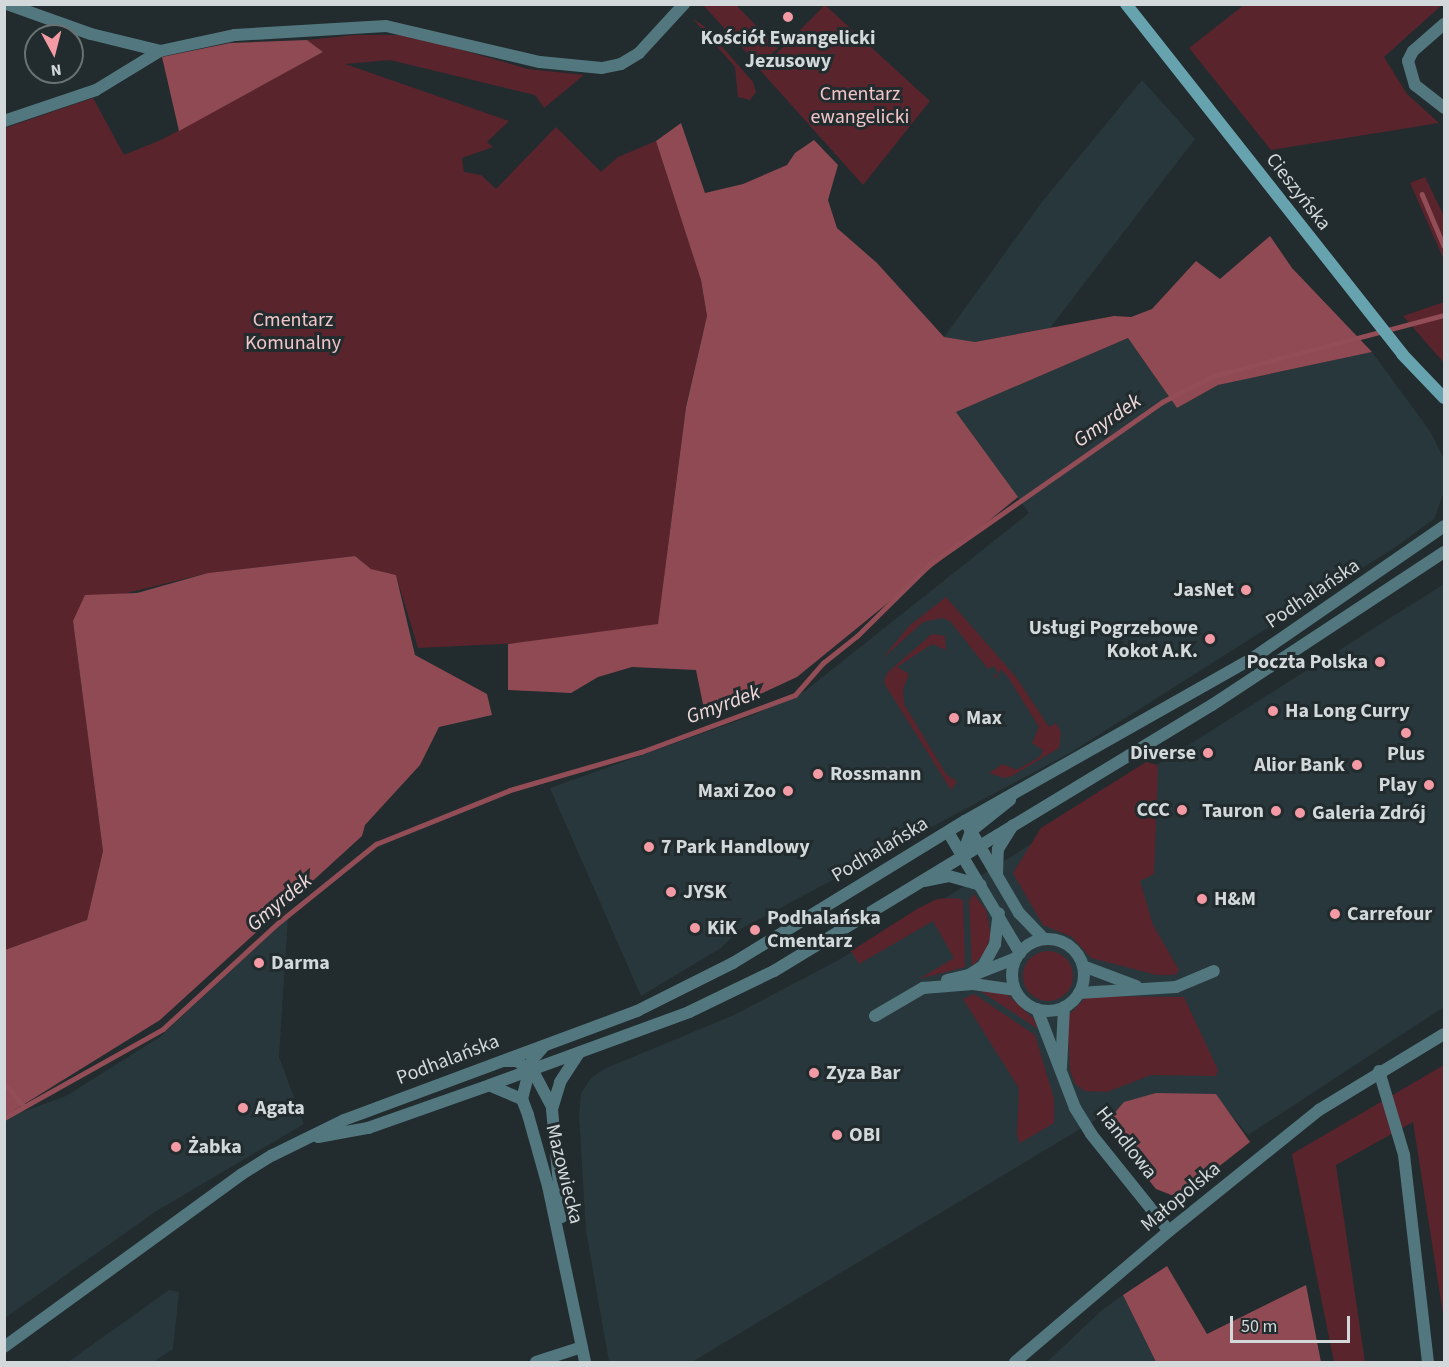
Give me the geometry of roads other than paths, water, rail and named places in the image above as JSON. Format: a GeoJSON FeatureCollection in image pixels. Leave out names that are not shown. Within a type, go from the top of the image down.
{"type":"FeatureCollection","features":[{"type":"Feature","properties":{"kind":"main road","name":"Cieszyńska"},"geometry":{"type":"LineString","coordinates":[[1126,4],[1402,354],[1444,398]]}},
{"type":"Feature","properties":{"kind":"street"},"geometry":{"type":"LineString","coordinates":[[7,4],[91,34],[160,51]]}},
{"type":"Feature","properties":{"kind":"street"},"geometry":{"type":"LineString","coordinates":[[4,122],[96,90],[160,51],[235,35],[386,26],[540,62],[603,68],[621,64],[639,53],[684,4]]}},
{"type":"Feature","properties":{"kind":"street"},"geometry":{"type":"LineString","coordinates":[[1444,24],[1413,51],[1408,61],[1415,85],[1444,108]]}},
{"type":"Feature","properties":{"kind":"street","name":"Podhalańska"},"geometry":{"type":"LineString","coordinates":[[4,1347],[242,1174],[344,1120],[679,992],[919,849],[950,836],[968,832],[1014,797],[1253,658],[1444,526]]}},
{"type":"Feature","properties":{"kind":"street","name":"Podhalańska"},"geometry":{"type":"LineString","coordinates":[[303,1141],[368,1128],[490,1086],[727,995],[774,971],[1272,668],[1444,552]]}},
{"type":"Feature","properties":{"kind":"street"},"geometry":{"type":"LineString","coordinates":[[997,875],[998,849],[1013,825]]}},
{"type":"Feature","properties":{"kind":"street"},"geometry":{"type":"LineString","coordinates":[[968,832],[950,836],[999,913],[1018,956],[1012,973],[1016,990]]}},
{"type":"Feature","properties":{"kind":"street"},"geometry":{"type":"LineString","coordinates":[[968,832],[980,845],[1019,913],[1044,939],[1064,943],[1083,966],[1140,988]]}},
{"type":"Feature","properties":{"kind":"street"},"geometry":{"type":"LineString","coordinates":[[962,856],[968,832]]}},
{"type":"Feature","properties":{"kind":"street"},"geometry":{"type":"LineString","coordinates":[[918,882],[949,876],[981,885]]}},
{"type":"Feature","properties":{"kind":"street"},"geometry":{"type":"LineString","coordinates":[[969,975],[983,966],[995,944],[999,913]]}},
{"type":"Feature","properties":{"kind":"street"},"geometry":{"type":"LineString","coordinates":[[875,1016],[923,988],[1002,967],[1044,939]]}},
{"type":"Feature","properties":{"kind":"street"},"geometry":{"type":"LineString","coordinates":[[1079,993],[1083,966]]}},
{"type":"Feature","properties":{"kind":"street"},"geometry":{"type":"LineString","coordinates":[[923,988],[973,984],[1016,990],[1037,1009],[1064,1007],[1079,993],[1176,987],[1214,971]]}},
{"type":"Feature","properties":{"kind":"street"},"geometry":{"type":"LineString","coordinates":[[1061,1075],[1064,1007]]}},
{"type":"Feature","properties":{"kind":"street","name":"Handlowa"},"geometry":{"type":"LineString","coordinates":[[1037,1009],[1061,1075],[1091,1134],[1169,1231]]}},
{"type":"Feature","properties":{"kind":"street","name":"Małopolska"},"geometry":{"type":"LineString","coordinates":[[1015,1362],[1169,1231],[1318,1110],[1379,1071],[1444,1034]]}},
{"type":"Feature","properties":{"kind":"street"},"geometry":{"type":"LineString","coordinates":[[490,1086],[522,1099],[530,1070],[545,1044]]}},
{"type":"Feature","properties":{"kind":"street","name":"Mazowiecka"},"geometry":{"type":"LineString","coordinates":[[552,1108],[567,1066],[584,1050]]}},
{"type":"Feature","properties":{"kind":"street"},"geometry":{"type":"LineString","coordinates":[[502,1061],[517,1061],[530,1070]]}},
{"type":"Feature","properties":{"kind":"street","name":"Mazowiecka"},"geometry":{"type":"LineString","coordinates":[[530,1070],[544,1086],[552,1108],[565,1260]]}},
{"type":"Feature","properties":{"kind":"street"},"geometry":{"type":"LineString","coordinates":[[1379,1071],[1404,1155],[1428,1362]]}},
{"type":"Feature","properties":{"kind":"street","name":"Mazowiecka"},"geometry":{"type":"LineString","coordinates":[[522,1099],[548,1186],[585,1362]]}},
{"type":"Feature","properties":{"kind":"street"},"geometry":{"type":"LineString","coordinates":[[536,1362],[582,1347]]}},
{"type":"Feature","properties":{"kind":"waterway"},"geometry":{"type":"LineString","coordinates":[[1422,194],[1444,246]]}},
{"type":"Feature","properties":{"kind":"waterway","name":"Gmyrdek"},"geometry":{"type":"LineString","coordinates":[[4,1118],[163,1029],[278,923],[376,844],[510,790],[641,752],[795,695],[823,663],[857,636],[930,564],[1162,402],[1213,376],[1444,315]]}},
{"type":"Feature","properties":{"kind":"waterway"},"geometry":{"type":"LineString","coordinates":[[4,1083],[24,1106]]}},
{"type":"Feature","properties":{"kind":"place","name":"Kościół Ewangelicki Jezusowy"},"geometry":{"type":"Point","coordinates":[788,17]}},
{"type":"Feature","properties":{"kind":"place","name":"JasNet"},"geometry":{"type":"Point","coordinates":[1246,590]}},
{"type":"Feature","properties":{"kind":"place","name":"Usługi Pogrzebowe Kokot A.K."},"geometry":{"type":"Point","coordinates":[1210,639]}},
{"type":"Feature","properties":{"kind":"place","name":"Poczta Polska"},"geometry":{"type":"Point","coordinates":[1380,662]}},
{"type":"Feature","properties":{"kind":"place","name":"Ha Long Curry"},"geometry":{"type":"Point","coordinates":[1273,711]}},
{"type":"Feature","properties":{"kind":"place","name":"Max"},"geometry":{"type":"Point","coordinates":[954,718]}},
{"type":"Feature","properties":{"kind":"place","name":"Plus"},"geometry":{"type":"Point","coordinates":[1406,733]}},
{"type":"Feature","properties":{"kind":"place","name":"Diverse"},"geometry":{"type":"Point","coordinates":[1208,753]}},
{"type":"Feature","properties":{"kind":"place","name":"Alior Bank"},"geometry":{"type":"Point","coordinates":[1357,765]}},
{"type":"Feature","properties":{"kind":"place","name":"Rossmann"},"geometry":{"type":"Point","coordinates":[818,774]}},
{"type":"Feature","properties":{"kind":"place","name":"Play"},"geometry":{"type":"Point","coordinates":[1429,785]}},
{"type":"Feature","properties":{"kind":"place","name":"Maxi Zoo"},"geometry":{"type":"Point","coordinates":[788,791]}},
{"type":"Feature","properties":{"kind":"place","name":"CCC"},"geometry":{"type":"Point","coordinates":[1182,810]}},
{"type":"Feature","properties":{"kind":"place","name":"Tauron"},"geometry":{"type":"Point","coordinates":[1276,811]}},
{"type":"Feature","properties":{"kind":"place","name":"Galeria Zdrój"},"geometry":{"type":"Point","coordinates":[1300,813]}},
{"type":"Feature","properties":{"kind":"place","name":"7 Park Handlowy"},"geometry":{"type":"Point","coordinates":[649,847]}},
{"type":"Feature","properties":{"kind":"place","name":"JYSK"},"geometry":{"type":"Point","coordinates":[671,892]}},
{"type":"Feature","properties":{"kind":"place","name":"H&M"},"geometry":{"type":"Point","coordinates":[1202,899]}},
{"type":"Feature","properties":{"kind":"place","name":"Carrefour"},"geometry":{"type":"Point","coordinates":[1335,914]}},
{"type":"Feature","properties":{"kind":"place","name":"KiK"},"geometry":{"type":"Point","coordinates":[695,928]}},
{"type":"Feature","properties":{"kind":"place","name":"Podhalańska Cmentarz"},"geometry":{"type":"Point","coordinates":[755,930]}},
{"type":"Feature","properties":{"kind":"place","name":"Darma"},"geometry":{"type":"Point","coordinates":[259,963]}},
{"type":"Feature","properties":{"kind":"place","name":"Zyza Bar"},"geometry":{"type":"Point","coordinates":[814,1073]}},
{"type":"Feature","properties":{"kind":"place","name":"Agata"},"geometry":{"type":"Point","coordinates":[243,1108]}},
{"type":"Feature","properties":{"kind":"place","name":"OBI"},"geometry":{"type":"Point","coordinates":[837,1135]}},
{"type":"Feature","properties":{"kind":"place","name":"Żabka"},"geometry":{"type":"Point","coordinates":[176,1147]}},
{"type":"Feature","properties":{"kind":"park label","name":"Cmentarz ewangelicki"},"geometry":{"type":"Point","coordinates":[860,106]}},
{"type":"Feature","properties":{"kind":"park label","name":"Cmentarz Komunalny"},"geometry":{"type":"Point","coordinates":[293,332]}}]}
